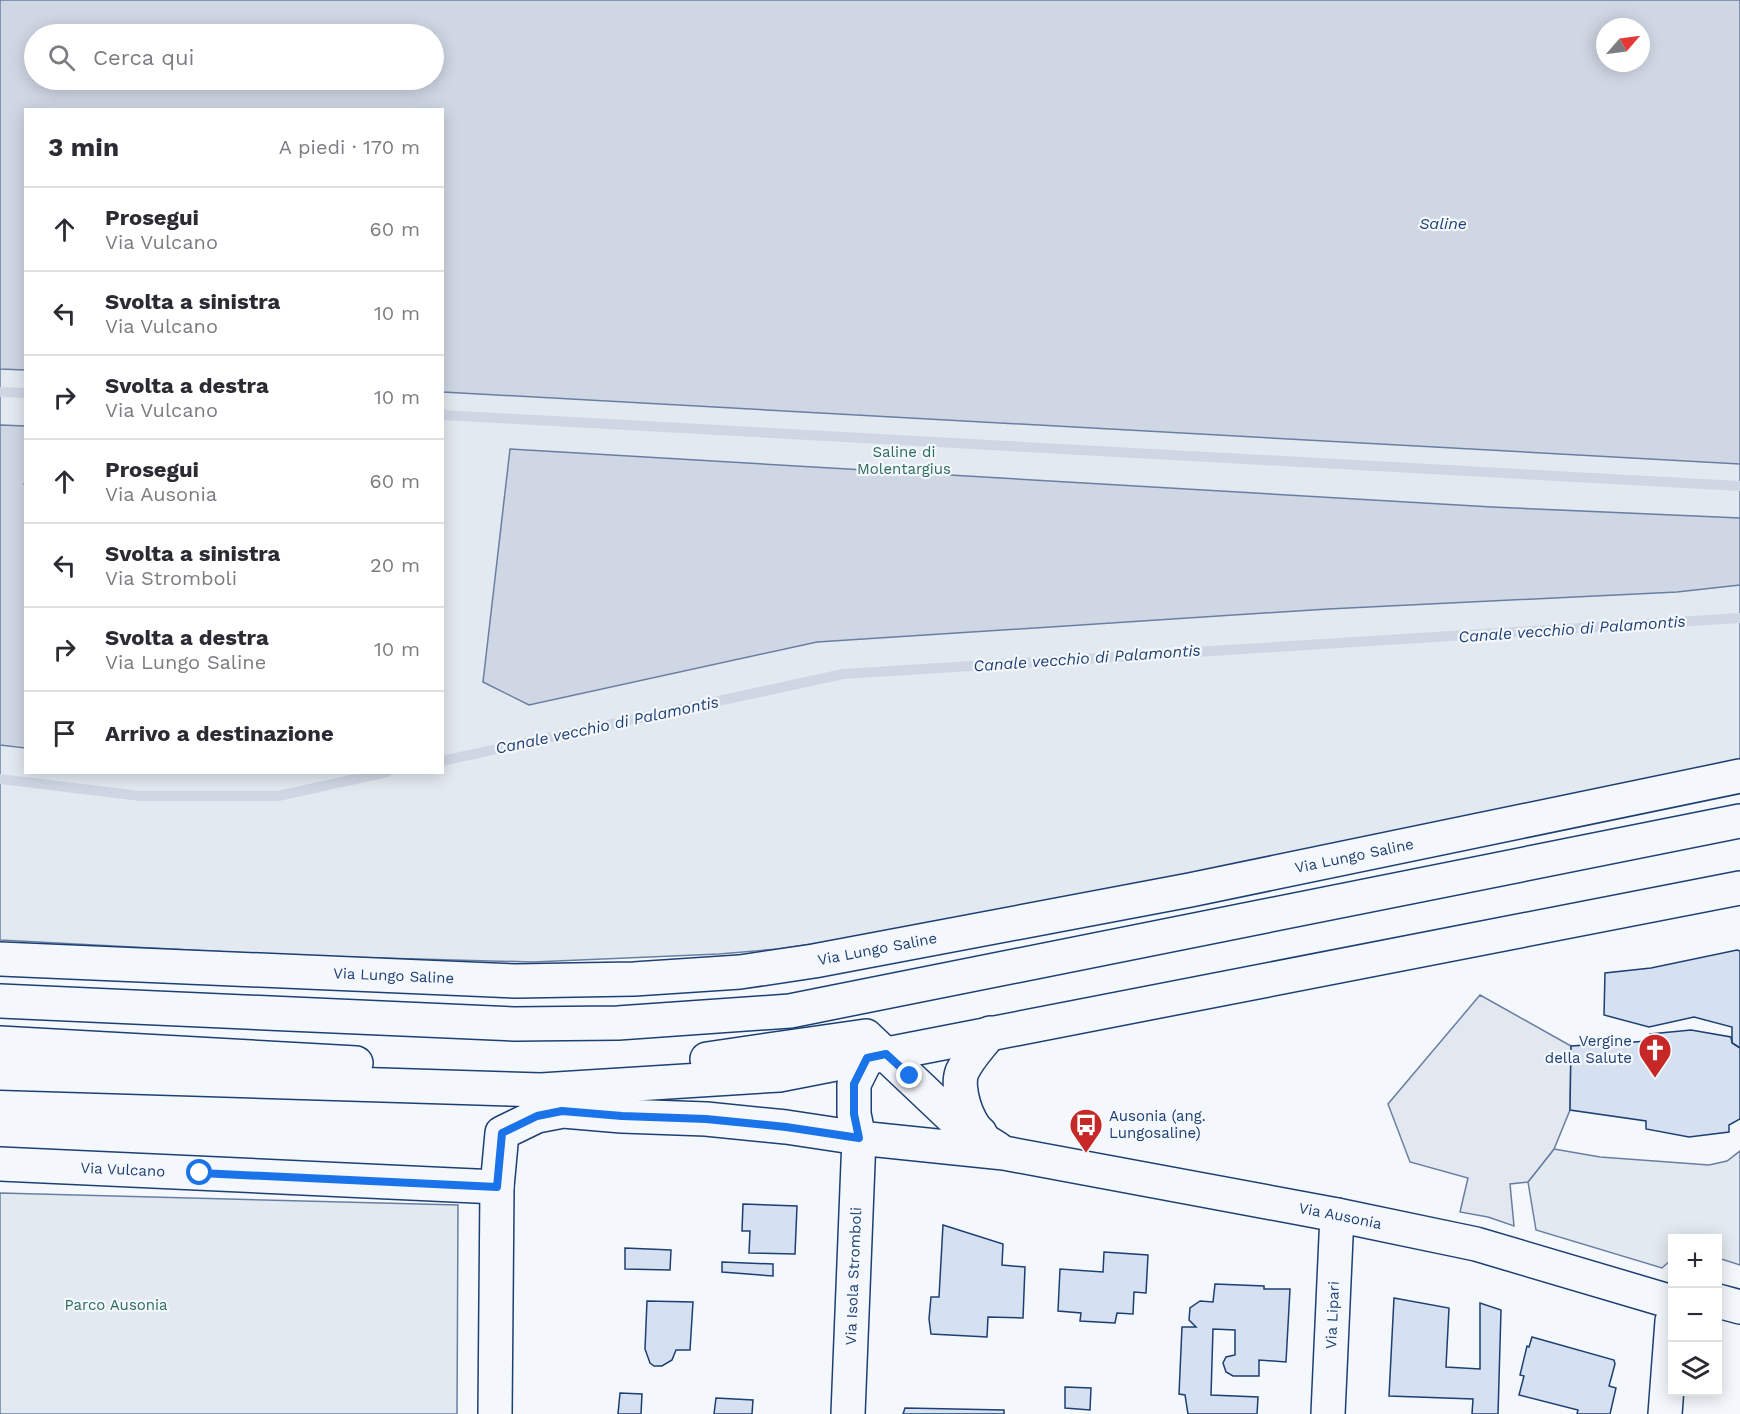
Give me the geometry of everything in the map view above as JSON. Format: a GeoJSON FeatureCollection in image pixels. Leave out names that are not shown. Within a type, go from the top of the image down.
{"type":"FeatureCollection","features":[{"type":"Feature","properties":{"kind":"street","name":"Via Lungo Saline"},"geometry":{"type":"LineString","coordinates":[[0,959],[569,982],[740,972],[814,961],[1190,890],[1740,776]]}},
{"type":"Feature","properties":{"kind":"street"},"geometry":{"type":"LineString","coordinates":[[0,1001],[514,1024],[618,1023],[790,1011],[1740,821]]}},
{"type":"Feature","properties":{"kind":"street"},"geometry":{"type":"LineString","coordinates":[[0,1073],[542,1090],[768,1076],[1740,888]]}},
{"type":"Feature","properties":{"kind":"street","name":"Via Ausonia"},"geometry":{"type":"LineString","coordinates":[[990,1033],[961,1073],[962,1102],[974,1128],[1004,1153]]}},
{"type":"Feature","properties":{"kind":"street"},"geometry":{"type":"LineString","coordinates":[[0,1043],[536,1073],[726,1058],[866,1036],[876,1056],[960,1125],[1004,1153]]}},
{"type":"Feature","properties":{"kind":"street","name":"Via Isola Stromboli"},"geometry":{"type":"LineString","coordinates":[[848,1414],[859,1138],[854,1114],[854,1084],[876,1056]]}},
{"type":"Feature","properties":{"kind":"street"},"geometry":{"type":"LineString","coordinates":[[464,1089],[494,1106],[502,1133],[497,1187],[495,1414]]}},
{"type":"Feature","properties":{"kind":"street","name":"Via Ausonia"},"geometry":{"type":"LineString","coordinates":[[502,1133],[537,1116],[562,1111],[717,1120],[1004,1153],[1337,1215],[1476,1244],[1668,1301]]}},
{"type":"Feature","properties":{"kind":"street","name":"Via Vulcano"},"geometry":{"type":"LineString","coordinates":[[0,1164],[497,1187]]}},
{"type":"Feature","properties":{"kind":"street","name":"Via Lipari"},"geometry":{"type":"LineString","coordinates":[[1328,1414],[1337,1215]]}},
{"type":"Feature","properties":{"kind":"street"},"geometry":{"type":"LineString","coordinates":[[1722,1301],[1740,1307]]}},
{"type":"Feature","properties":{"kind":"street"},"geometry":{"type":"LineString","coordinates":[[1665,1414],[1670,1342]]}},
{"type":"Feature","properties":{"kind":"green space","name":"Saline di Molentargius"},"geometry":{"type":"Polygon","coordinates":[[[0,0],[1740,0],[1740,763],[1122,888],[873,935],[778,949],[719,954],[533,962],[306,956],[0,940],[0,0]]]}},
{"type":"Feature","properties":{"kind":"green space"},"geometry":{"type":"Polygon","coordinates":[[[1554,1149],[1600,1157],[1709,1165],[1727,1161],[1740,1151],[1740,1265],[1722,1259],[1722,1234],[1668,1234],[1668,1263],[1662,1268],[1536,1230],[1528,1182],[1554,1149]]]}},
{"type":"Feature","properties":{"kind":"green space","name":"Parco Ausonia"},"geometry":{"type":"Polygon","coordinates":[[[0,1193],[458,1205],[457,1414],[0,1414],[0,1193]]]}},
{"type":"Feature","properties":{"kind":"shaded area"},"geometry":{"type":"Polygon","coordinates":[[[1480,995],[1571,1046],[1570,1110],[1554,1149],[1528,1182],[1510,1184],[1514,1226],[1488,1217],[1460,1212],[1468,1178],[1410,1162],[1388,1104],[1480,995]]]}},
{"type":"Feature","properties":{"kind":"water","name":"Saline"},"geometry":{"type":"Polygon","coordinates":[[[0,0],[1740,0],[1740,464],[444,392],[444,108],[24,108],[24,370],[0,369],[0,0]]]}},
{"type":"Feature","properties":{"kind":"water"},"geometry":{"type":"Polygon","coordinates":[[[0,425],[24,426],[24,748],[0,745],[0,425]]]}},
{"type":"Feature","properties":{"kind":"water"},"geometry":{"type":"Polygon","coordinates":[[[510,449],[1492,507],[1740,518],[1740,585],[1677,592],[1328,609],[817,642],[529,705],[483,682],[510,449]]]}},
{"type":"Feature","properties":{"kind":"building"},"geometry":{"type":"Polygon","coordinates":[[[1740,951],[1740,1048],[1732,1043],[1732,1027],[1694,1017],[1649,1027],[1604,1015],[1605,973],[1651,968],[1740,951]]]}},
{"type":"Feature","properties":{"kind":"building","name":"Vergine della Salute"},"geometry":{"type":"Polygon","coordinates":[[[1691,1030],[1731,1037],[1732,1043],[1740,1048],[1740,1119],[1729,1125],[1729,1132],[1689,1137],[1646,1129],[1646,1121],[1570,1110],[1571,1046],[1649,1041],[1650,1034],[1691,1030]]]}},
{"type":"Feature","properties":{"kind":"building"},"geometry":{"type":"Polygon","coordinates":[[[743,1204],[797,1206],[795,1254],[749,1253],[750,1231],[742,1231],[743,1204]]]}},
{"type":"Feature","properties":{"kind":"building"},"geometry":{"type":"Polygon","coordinates":[[[943,1225],[1003,1244],[1002,1265],[1025,1267],[1023,1318],[988,1317],[987,1337],[931,1334],[929,1319],[931,1297],[939,1297],[943,1225]]]}},
{"type":"Feature","properties":{"kind":"building"},"geometry":{"type":"Polygon","coordinates":[[[625,1248],[671,1250],[670,1270],[625,1269],[625,1248]]]}},
{"type":"Feature","properties":{"kind":"building"},"geometry":{"type":"Polygon","coordinates":[[[1104,1252],[1148,1255],[1146,1293],[1134,1292],[1133,1314],[1117,1313],[1115,1323],[1080,1321],[1081,1313],[1058,1311],[1060,1269],[1103,1272],[1104,1252]]]}},
{"type":"Feature","properties":{"kind":"building"},"geometry":{"type":"Polygon","coordinates":[[[722,1262],[773,1264],[773,1276],[722,1272],[722,1262]]]}},
{"type":"Feature","properties":{"kind":"building"},"geometry":{"type":"Polygon","coordinates":[[[1215,1284],[1290,1289],[1286,1362],[1259,1360],[1259,1376],[1233,1376],[1226,1372],[1223,1363],[1226,1357],[1235,1355],[1235,1330],[1213,1329],[1211,1395],[1258,1397],[1257,1414],[1188,1414],[1185,1395],[1179,1394],[1182,1327],[1196,1327],[1189,1320],[1190,1308],[1200,1301],[1213,1302],[1215,1284]]]}},
{"type":"Feature","properties":{"kind":"building"},"geometry":{"type":"Polygon","coordinates":[[[1394,1298],[1449,1308],[1446,1367],[1480,1369],[1480,1303],[1501,1310],[1498,1414],[1472,1414],[1473,1399],[1389,1396],[1394,1298]]]}},
{"type":"Feature","properties":{"kind":"building"},"geometry":{"type":"Polygon","coordinates":[[[647,1301],[693,1302],[690,1350],[676,1350],[672,1360],[662,1366],[654,1366],[650,1363],[645,1349],[647,1301]]]}},
{"type":"Feature","properties":{"kind":"building"},"geometry":{"type":"Polygon","coordinates":[[[1532,1337],[1614,1360],[1609,1386],[1616,1388],[1610,1414],[1577,1414],[1578,1410],[1519,1395],[1524,1376],[1520,1375],[1527,1346],[1529,1347],[1532,1337]]]}},
{"type":"Feature","properties":{"kind":"building"},"geometry":{"type":"Polygon","coordinates":[[[1065,1387],[1091,1388],[1090,1410],[1065,1408],[1065,1387]]]}},
{"type":"Feature","properties":{"kind":"building"},"geometry":{"type":"Polygon","coordinates":[[[620,1393],[642,1394],[641,1414],[618,1414],[620,1393]]]}},
{"type":"Feature","properties":{"kind":"building"},"geometry":{"type":"Polygon","coordinates":[[[716,1398],[753,1400],[752,1414],[714,1414],[716,1398]]]}},
{"type":"Feature","properties":{"kind":"building"},"geometry":{"type":"Polygon","coordinates":[[[905,1408],[1004,1410],[1004,1414],[903,1414],[905,1408]]]}},
{"type":"Feature","properties":{"kind":"waterway"},"geometry":{"type":"LineString","coordinates":[[0,392],[24,393]]}},
{"type":"Feature","properties":{"kind":"waterway"},"geometry":{"type":"LineString","coordinates":[[444,415],[1740,486]]}},
{"type":"Feature","properties":{"kind":"waterway","name":"Canale vecchio di Palamontis"},"geometry":{"type":"LineString","coordinates":[[444,761],[843,674],[1740,618]]}},
{"type":"Feature","properties":{"kind":"waterway","name":"Canale vecchio di Palamontis"},"geometry":{"type":"LineString","coordinates":[[0,779],[140,796],[278,796],[378,774]]}},
{"type":"Feature","properties":{"kind":"place","name":"Vergine della Salute"},"geometry":{"type":"Point","coordinates":[1655,1079]}},
{"type":"Feature","properties":{"kind":"place","name":"Ausonia (ang. Lungosaline)"},"geometry":{"type":"Point","coordinates":[1086,1154]}},
{"type":"Feature","properties":{"kind":"route"},"geometry":{"type":"LineString","coordinates":[[200,1173],[497,1187],[502,1133],[537,1116],[562,1111],[706,1119],[786,1127],[859,1138],[854,1114],[854,1084],[867,1058],[886,1054],[910,1076]]}}]}
